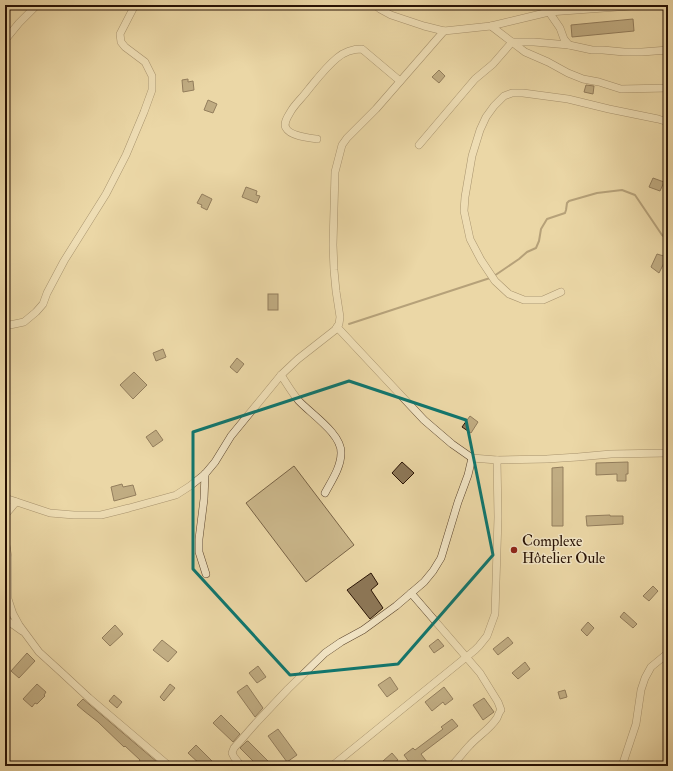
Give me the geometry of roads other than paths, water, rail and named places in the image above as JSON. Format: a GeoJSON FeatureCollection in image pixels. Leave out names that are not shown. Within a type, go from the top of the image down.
{"type":"FeatureCollection","features":[{"type":"Feature","properties":{"kind":"street"},"geometry":{"type":"LineString","coordinates":[[5,40],[37,5]]}},
{"type":"Feature","properties":{"kind":"street"},"geometry":{"type":"LineString","coordinates":[[5,326],[24,322],[43,304],[47,293],[64,261],[106,194],[126,154],[144,112],[152,90],[152,76],[145,62],[125,47],[121,42],[120,34],[135,5]]}},
{"type":"Feature","properties":{"kind":"street"},"geometry":{"type":"LineString","coordinates":[[375,5],[391,15],[424,26],[444,30],[491,26],[551,8],[645,5]]}},
{"type":"Feature","properties":{"kind":"street"},"geometry":{"type":"LineString","coordinates":[[551,8],[564,38],[569,45]]}},
{"type":"Feature","properties":{"kind":"street"},"geometry":{"type":"LineString","coordinates":[[491,26],[525,52],[583,79],[622,89],[668,88]]}},
{"type":"Feature","properties":{"kind":"street"},"geometry":{"type":"LineString","coordinates":[[5,498],[50,513],[101,515],[176,495],[205,474],[231,436],[281,375],[298,359],[338,327],[340,317],[336,292],[333,245],[335,172],[342,145],[444,30]]}},
{"type":"Feature","properties":{"kind":"street"},"geometry":{"type":"LineString","coordinates":[[419,145],[475,79],[493,64],[512,42],[569,45],[592,50],[624,52],[668,50]]}},
{"type":"Feature","properties":{"kind":"street"},"geometry":{"type":"LineString","coordinates":[[317,139],[298,136],[290,132],[286,128],[285,123],[291,111],[337,58],[354,49],[362,49],[400,81]]}},
{"type":"Feature","properties":{"kind":"street"},"geometry":{"type":"LineString","coordinates":[[561,292],[543,300],[524,300],[509,294],[495,281],[481,260],[470,239],[464,211],[465,197],[472,156],[480,130],[486,118],[494,106],[504,96],[523,93],[568,99],[668,122]]}},
{"type":"Feature","properties":{"kind":"street"},"geometry":{"type":"LineString","coordinates":[[338,327],[424,420],[452,444],[472,458],[497,460],[668,452]]}},
{"type":"Feature","properties":{"kind":"street"},"geometry":{"type":"LineString","coordinates":[[281,375],[299,400],[337,438],[341,451],[339,465],[325,493]]}},
{"type":"Feature","properties":{"kind":"street"},"geometry":{"type":"LineString","coordinates":[[241,766],[232,753],[234,748],[288,689],[325,653],[363,630],[396,606],[424,582],[433,571],[441,558],[468,475],[472,458]]}},
{"type":"Feature","properties":{"kind":"street"},"geometry":{"type":"LineString","coordinates":[[332,766],[466,657],[479,646],[486,636],[496,614],[498,517],[497,460]]}},
{"type":"Feature","properties":{"kind":"street"},"geometry":{"type":"LineString","coordinates":[[205,474],[199,552],[206,574]]}},
{"type":"Feature","properties":{"kind":"street"},"geometry":{"type":"LineString","coordinates":[[5,514],[16,502]]}},
{"type":"Feature","properties":{"kind":"street"},"geometry":{"type":"LineString","coordinates":[[5,539],[8,557],[8,599],[13,614],[19,625],[40,652],[61,672],[169,766]]}},
{"type":"Feature","properties":{"kind":"street"},"geometry":{"type":"LineString","coordinates":[[411,593],[480,673],[498,702],[500,710],[497,718],[491,726],[478,737],[451,766]]}},
{"type":"Feature","properties":{"kind":"street"},"geometry":{"type":"LineString","coordinates":[[5,620],[27,635]]}},
{"type":"Feature","properties":{"kind":"street"},"geometry":{"type":"LineString","coordinates":[[622,766],[636,724],[641,690],[645,678],[651,667],[668,653]]}},
{"type":"Feature","properties":{"kind":"waterway"},"geometry":{"type":"LineString","coordinates":[[494,276],[527,252],[536,248],[541,229],[547,219],[565,213],[567,203],[569,201],[597,193],[622,190],[635,195],[662,235],[668,240]]}},
{"type":"Feature","properties":{"kind":"waterway"},"geometry":{"type":"LineString","coordinates":[[349,324],[490,278]]}},
{"type":"Feature","properties":{"kind":"place","name":"Complexe Hôtelier Oule"},"geometry":{"type":"Point","coordinates":[514,550]}}]}
